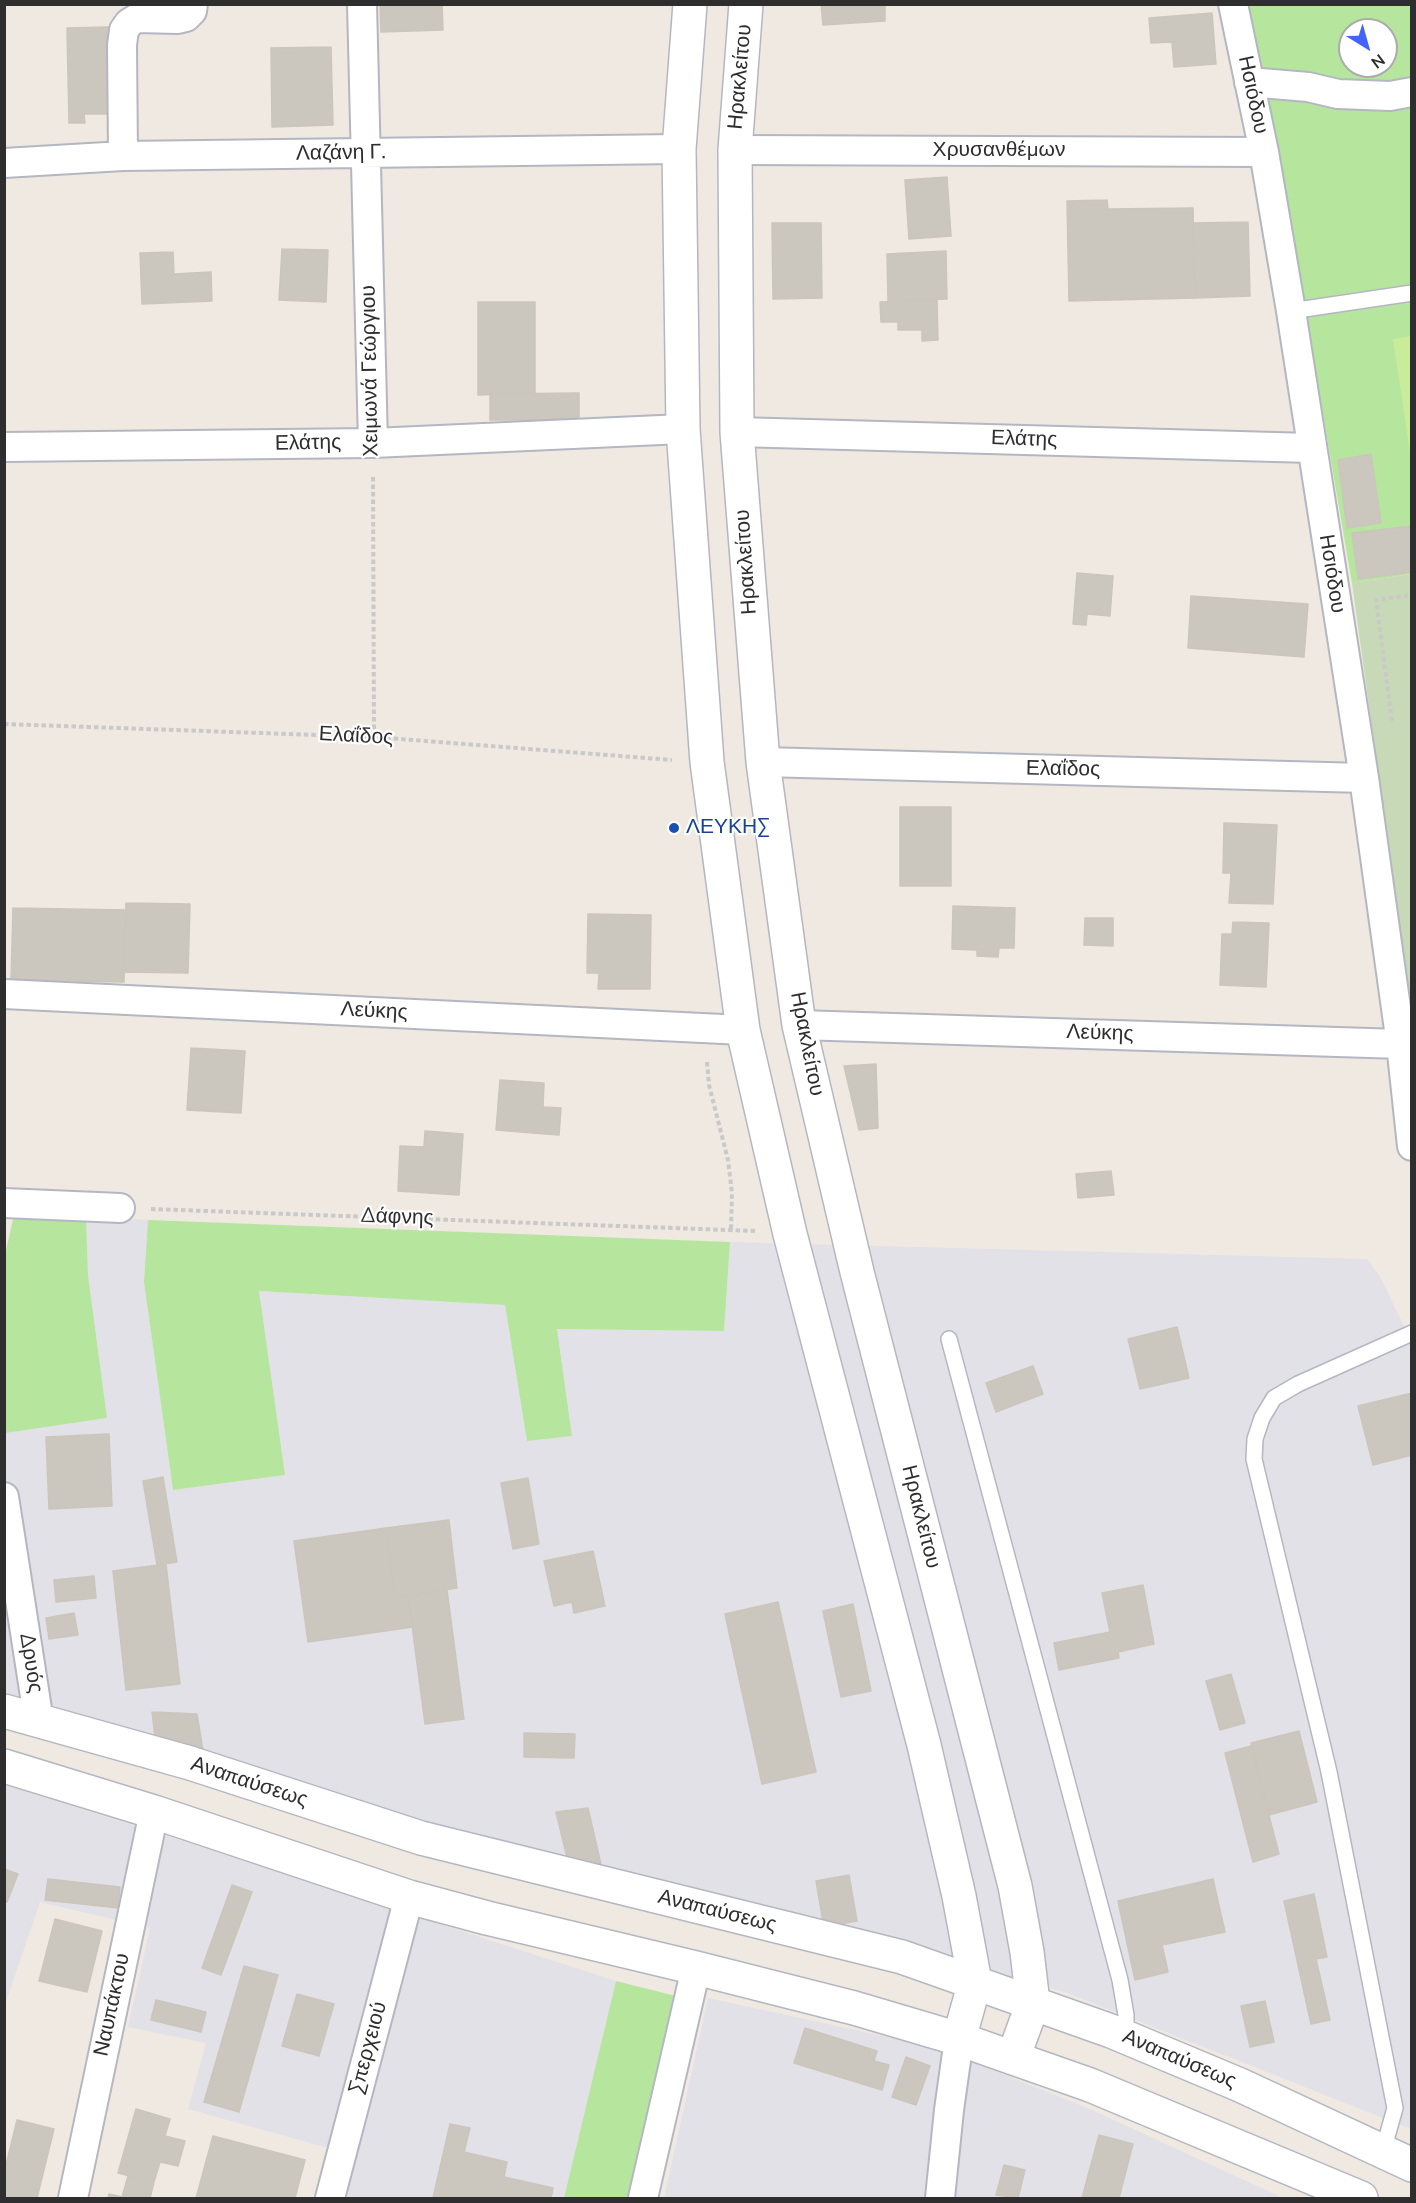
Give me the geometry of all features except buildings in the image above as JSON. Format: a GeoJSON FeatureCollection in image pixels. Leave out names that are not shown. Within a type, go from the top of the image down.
{"type":"FeatureCollection","features":[{"type":"Feature","properties":{"kind":"main road"},"geometry":{"type":"LineString","coordinates":[[690,4],[679,149],[683,429],[706,762],[743,1030],[790,1234],[924,1745],[959,1896],[975,1982],[959,2039]]}},
{"type":"Feature","properties":{"kind":"main road","name":"Ηρακλείτου"},"geometry":{"type":"LineString","coordinates":[[746,4],[735,150],[737,432],[763,762],[799,1025],[857,1272],[1015,1886],[1027,1952],[1033,2003],[1013,2058]]}},
{"type":"Feature","properties":{"kind":"main road","name":"Αναπαύσεως"},"geometry":{"type":"LineString","coordinates":[[4,1711],[190,1763],[421,1838],[902,1957],[1126,2038],[1240,2085],[1397,2158]]}},
{"type":"Feature","properties":{"kind":"main road"},"geometry":{"type":"LineString","coordinates":[[4,1766],[154,1812],[409,1897],[497,1921],[854,2008],[959,2039],[1090,2085],[1361,2199]]}},
{"type":"Feature","properties":{"kind":"street"},"geometry":{"type":"LineString","coordinates":[[123,156],[122,45],[124,30],[137,18],[178,19],[186,16],[192,11],[193,4]]}},
{"type":"Feature","properties":{"kind":"street","name":"Χειμωνά Γεώργιου"},"geometry":{"type":"LineString","coordinates":[[362,4],[373,443]]}},
{"type":"Feature","properties":{"kind":"street","name":"Ησιόδου"},"geometry":{"type":"LineString","coordinates":[[1233,4],[1264,152],[1291,311],[1364,778],[1401,1044],[1412,1146]]}},
{"type":"Feature","properties":{"kind":"street"},"geometry":{"type":"LineString","coordinates":[[1249,82],[1308,87],[1338,94],[1390,96],[1412,92]]}},
{"type":"Feature","properties":{"kind":"street","name":"Λαζάνη Γ."},"geometry":{"type":"LineString","coordinates":[[4,163],[123,156],[679,149]]}},
{"type":"Feature","properties":{"kind":"street","name":"Χρυσανθέμων"},"geometry":{"type":"LineString","coordinates":[[735,150],[1264,152]]}},
{"type":"Feature","properties":{"kind":"street","name":"Ελάτης"},"geometry":{"type":"LineString","coordinates":[[4,447],[373,443],[683,429]]}},
{"type":"Feature","properties":{"kind":"street","name":"Ελάτης"},"geometry":{"type":"LineString","coordinates":[[737,432],[1311,448]]}},
{"type":"Feature","properties":{"kind":"street","name":"Ελαΐδος"},"geometry":{"type":"LineString","coordinates":[[763,762],[1364,778]]}},
{"type":"Feature","properties":{"kind":"street","name":"Λεύκης"},"geometry":{"type":"LineString","coordinates":[[4,994],[743,1030]]}},
{"type":"Feature","properties":{"kind":"street","name":"Λεύκης"},"geometry":{"type":"LineString","coordinates":[[799,1025],[1401,1044]]}},
{"type":"Feature","properties":{"kind":"street"},"geometry":{"type":"LineString","coordinates":[[4,1203],[120,1208]]}},
{"type":"Feature","properties":{"kind":"street","name":"Δρυός"},"geometry":{"type":"LineString","coordinates":[[4,1497],[39,1722]]}},
{"type":"Feature","properties":{"kind":"street","name":"Ναυπάκτου"},"geometry":{"type":"LineString","coordinates":[[73,2199],[154,1812]]}},
{"type":"Feature","properties":{"kind":"street","name":"Σπερχειού"},"geometry":{"type":"LineString","coordinates":[[330,2199],[409,1897]]}},
{"type":"Feature","properties":{"kind":"street"},"geometry":{"type":"LineString","coordinates":[[643,2199],[696,1968]]}},
{"type":"Feature","properties":{"kind":"street"},"geometry":{"type":"LineString","coordinates":[[940,2199],[959,2039]]}},
{"type":"Feature","properties":{"kind":"lane"},"geometry":{"type":"LineString","coordinates":[[1291,311],[1412,293]]}},
{"type":"Feature","properties":{"kind":"lane"},"geometry":{"type":"LineString","coordinates":[[1397,2158],[1395,2108],[1329,1772],[1254,1459],[1256,1439],[1262,1418],[1274,1398],[1298,1384],[1412,1333]]}},
{"type":"Feature","properties":{"kind":"lane"},"geometry":{"type":"LineString","coordinates":[[949,1340],[1120,1980],[1126,2015],[1126,2038]]}},
{"type":"Feature","properties":{"kind":"path","name":"Χειμωνά Γεώργιου"},"geometry":{"type":"LineString","coordinates":[[373,443],[374,737]]}},
{"type":"Feature","properties":{"kind":"path"},"geometry":{"type":"LineString","coordinates":[[1376,600],[1412,595]]}},
{"type":"Feature","properties":{"kind":"path","name":"Ελαΐδος"},"geometry":{"type":"LineString","coordinates":[[4,723],[374,737],[706,762]]}},
{"type":"Feature","properties":{"kind":"path"},"geometry":{"type":"LineString","coordinates":[[704,1028],[709,1085],[728,1160],[732,1193],[731,1229]]}},
{"type":"Feature","properties":{"kind":"path","name":"Δάφνης"},"geometry":{"type":"LineString","coordinates":[[120,1208],[731,1229],[790,1234]]}},
{"type":"Feature","properties":{"kind":"shaded area"},"geometry":{"type":"Polygon","coordinates":[[[86,1217],[148,1220],[144,1282],[173,1490],[285,1475],[258,1291],[505,1305],[527,1441],[572,1435],[557,1329],[724,1331],[730,1242],[1367,1259],[1381,1278],[1412,1343],[1411,2129],[1067,1993],[959,1964],[529,1866],[5,1699],[4,1433],[107,1418],[88,1275],[86,1217]]]}},
{"type":"Feature","properties":{"kind":"shaded area"},"geometry":{"type":"Polygon","coordinates":[[[5,1785],[616,1981],[564,2198],[335,2198],[346,2153],[188,2109],[206,2043],[128,2027],[150,1928],[40,1902],[5,2005],[5,1785]]]}},
{"type":"Feature","properties":{"kind":"shaded area"},"geometry":{"type":"Polygon","coordinates":[[[708,1998],[938,2048],[1090,2109],[1283,2198],[664,2198],[708,1998]]]}},
{"type":"Feature","properties":{"kind":"green space"},"geometry":{"type":"Polygon","coordinates":[[[1246,5],[1411,5],[1411,574],[1352,583],[1305,309],[1246,5]]]}},
{"type":"Feature","properties":{"kind":"green space"},"geometry":{"type":"Polygon","coordinates":[[[1412,336],[1411,459],[1393,339],[1412,336]]]}},
{"type":"Feature","properties":{"kind":"green space"},"geometry":{"type":"Polygon","coordinates":[[[1412,574],[1411,1009],[1352,583],[1412,574]]]}},
{"type":"Feature","properties":{"kind":"green space"},"geometry":{"type":"Polygon","coordinates":[[[14,1215],[86,1217],[88,1275],[107,1418],[5,1433],[4,1259],[14,1215]]]}},
{"type":"Feature","properties":{"kind":"green space"},"geometry":{"type":"Polygon","coordinates":[[[148,1220],[730,1242],[724,1331],[557,1329],[572,1436],[527,1441],[505,1305],[259,1291],[285,1475],[173,1490],[144,1282],[148,1220]]]}},
{"type":"Feature","properties":{"kind":"green space"},"geometry":{"type":"Polygon","coordinates":[[[616,1981],[680,1997],[633,2198],[564,2198],[616,1981]]]}},
{"type":"Feature","properties":{"kind":"place","name":"ΛΕΥΚΗΣ"},"geometry":{"type":"Point","coordinates":[674,828]}}]}
